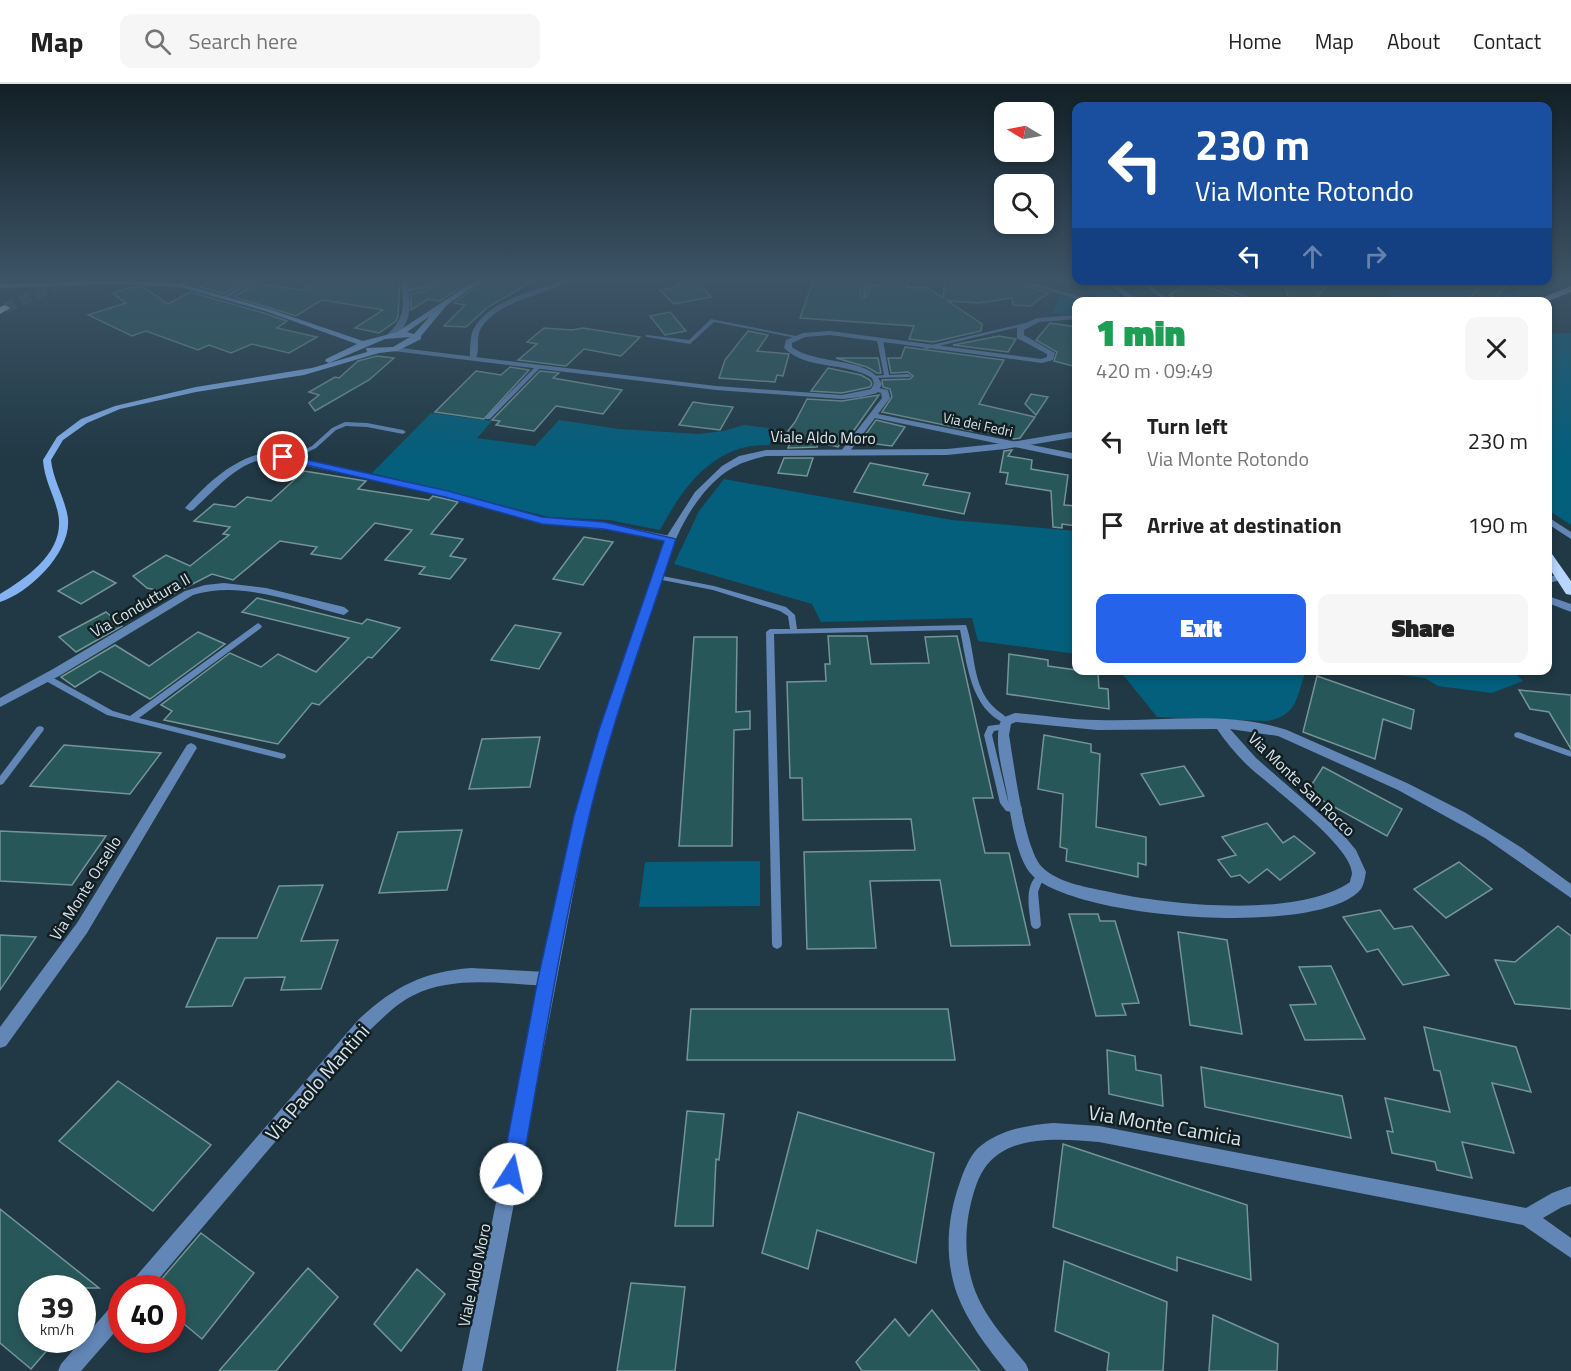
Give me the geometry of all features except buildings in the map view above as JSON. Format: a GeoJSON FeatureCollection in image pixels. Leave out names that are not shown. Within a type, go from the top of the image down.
{"type":"FeatureCollection","features":[{"type":"Feature","properties":{"kind":"main road"},"geometry":{"type":"LineString","coordinates":[[353,340],[364,345],[366,349],[377,351]]}},
{"type":"Feature","properties":{"kind":"main road"},"geometry":{"type":"LineString","coordinates":[[300,373],[376,340]]}},
{"type":"Feature","properties":{"kind":"main road"},"geometry":{"type":"LineString","coordinates":[[0,599],[35,574],[52,555],[61,539],[64,517],[47,465],[51,449],[61,438],[97,416],[137,401],[194,389],[300,373],[377,351],[393,349],[413,340]]}},
{"type":"Feature","properties":{"kind":"main road"},"geometry":{"type":"LineString","coordinates":[[1552,563],[1571,591]]}},
{"type":"Feature","properties":{"kind":"street"},"geometry":{"type":"LineString","coordinates":[[421,340],[430,346],[454,354]]}},
{"type":"Feature","properties":{"kind":"street"},"geometry":{"type":"LineString","coordinates":[[473,356],[476,350],[476,340]]}},
{"type":"Feature","properties":{"kind":"street"},"geometry":{"type":"LineString","coordinates":[[793,340],[788,345],[795,353],[857,368],[875,377],[877,389]]}},
{"type":"Feature","properties":{"kind":"street"},"geometry":{"type":"LineString","coordinates":[[880,340],[1040,361],[1050,358],[1051,354],[1048,350],[1028,340]]}},
{"type":"Feature","properties":{"kind":"street"},"geometry":{"type":"LineString","coordinates":[[393,349],[473,356],[716,388],[810,395],[861,396],[877,389],[884,391],[886,397],[844,453]]}},
{"type":"Feature","properties":{"kind":"street","name":"Via dei Fedri"},"geometry":{"type":"LineString","coordinates":[[873,415],[1072,456]]}},
{"type":"Feature","properties":{"kind":"street","name":"Viale Aldo Moro"},"geometry":{"type":"LineString","coordinates":[[472,1371],[547,979],[587,793],[670,539],[698,494],[724,468],[741,458],[777,452],[913,454],[1011,445],[1072,435]]}},
{"type":"Feature","properties":{"kind":"street"},"geometry":{"type":"LineString","coordinates":[[190,508],[249,459],[266,455],[291,458],[448,494],[542,520],[604,526],[670,539]]}},
{"type":"Feature","properties":{"kind":"street"},"geometry":{"type":"LineString","coordinates":[[1552,523],[1571,537]]}},
{"type":"Feature","properties":{"kind":"street"},"geometry":{"type":"LineString","coordinates":[[1552,530],[1571,537]]}},
{"type":"Feature","properties":{"kind":"street"},"geometry":{"type":"LineString","coordinates":[[1552,573],[1562,577]]}},
{"type":"Feature","properties":{"kind":"street"},"geometry":{"type":"LineString","coordinates":[[1552,579],[1562,577]]}},
{"type":"Feature","properties":{"kind":"street","name":"Via Conduttura II"},"geometry":{"type":"LineString","coordinates":[[0,703],[47,678],[189,593],[204,587],[242,588],[344,612]]}},
{"type":"Feature","properties":{"kind":"street"},"geometry":{"type":"LineString","coordinates":[[1552,601],[1571,608]]}},
{"type":"Feature","properties":{"kind":"street","name":"Via Monte San Rocco"},"geometry":{"type":"LineString","coordinates":[[1005,724],[1021,717],[1104,725],[1220,724],[1267,729],[1285,734],[1402,785],[1494,836],[1571,892]]}},
{"type":"Feature","properties":{"kind":"street"},"geometry":{"type":"LineString","coordinates":[[1005,724],[1018,809],[1029,857],[1042,876]]}},
{"type":"Feature","properties":{"kind":"street","name":"Via Monte San Rocco"},"geometry":{"type":"LineString","coordinates":[[1042,876],[1060,886],[1080,892],[1191,911],[1240,911],[1311,905],[1347,894],[1358,883],[1359,878],[1349,852],[1313,815],[1262,772],[1226,735],[1220,724]]}},
{"type":"Feature","properties":{"kind":"street","name":"Via Monte Orsello"},"geometry":{"type":"LineString","coordinates":[[0,1040],[82,928],[191,748]]}},
{"type":"Feature","properties":{"kind":"street","name":"Via Paolo Mantini"},"geometry":{"type":"LineString","coordinates":[[150,1275],[374,1015],[401,993],[423,982],[446,976],[547,979]]}},
{"type":"Feature","properties":{"kind":"street","name":"Via Monte Camicia"},"geometry":{"type":"LineString","coordinates":[[1019,1371],[980,1319],[968,1296],[957,1252],[957,1233],[964,1199],[976,1167],[992,1149],[1016,1139],[1058,1131],[1099,1134],[1527,1217]]}},
{"type":"Feature","properties":{"kind":"street"},"geometry":{"type":"LineString","coordinates":[[1571,1195],[1552,1202],[1527,1217],[1571,1249]]}},
{"type":"Feature","properties":{"kind":"street"},"geometry":{"type":"LineString","coordinates":[[68,1371],[108,1325]]}},
{"type":"Feature","properties":{"kind":"lane"},"geometry":{"type":"LineString","coordinates":[[676,340],[690,342],[692,340]]}},
{"type":"Feature","properties":{"kind":"lane"},"geometry":{"type":"LineString","coordinates":[[880,340],[887,375]]}},
{"type":"Feature","properties":{"kind":"lane"},"geometry":{"type":"LineString","coordinates":[[926,347],[956,340]]}},
{"type":"Feature","properties":{"kind":"lane"},"geometry":{"type":"LineString","coordinates":[[488,418],[539,366]]}},
{"type":"Feature","properties":{"kind":"lane"},"geometry":{"type":"LineString","coordinates":[[875,377],[908,376]]}},
{"type":"Feature","properties":{"kind":"lane"},"geometry":{"type":"LineString","coordinates":[[291,458],[314,447],[334,429],[345,424],[367,425],[403,432]]}},
{"type":"Feature","properties":{"kind":"lane"},"geometry":{"type":"LineString","coordinates":[[657,577],[714,588],[783,609],[791,615],[794,631]]}},
{"type":"Feature","properties":{"kind":"lane"},"geometry":{"type":"LineString","coordinates":[[131,719],[258,626]]}},
{"type":"Feature","properties":{"kind":"lane"},"geometry":{"type":"LineString","coordinates":[[777,944],[770,632],[963,627],[981,699],[1005,724]]}},
{"type":"Feature","properties":{"kind":"lane"},"geometry":{"type":"LineString","coordinates":[[47,678],[110,713],[282,756]]}},
{"type":"Feature","properties":{"kind":"lane"},"geometry":{"type":"LineString","coordinates":[[0,782],[40,729]]}},
{"type":"Feature","properties":{"kind":"lane"},"geometry":{"type":"LineString","coordinates":[[1518,735],[1571,754]]}},
{"type":"Feature","properties":{"kind":"lane"},"geometry":{"type":"LineString","coordinates":[[1036,925],[1034,890],[1036,882],[1042,876]]}},
{"type":"Feature","properties":{"kind":"shaded area"},"geometry":{"type":"Polygon","coordinates":[[[1552,340],[1571,340],[1571,525],[1552,513],[1552,340]]]}},
{"type":"Feature","properties":{"kind":"shaded area"},"geometry":{"type":"Polygon","coordinates":[[[431,413],[492,421],[477,438],[535,446],[559,420],[619,429],[698,434],[724,431],[744,425],[777,429],[769,445],[749,446],[732,451],[702,471],[679,498],[660,530],[609,520],[549,517],[372,473],[431,413]]]}},
{"type":"Feature","properties":{"kind":"shaded area"},"geometry":{"type":"Polygon","coordinates":[[[724,479],[952,520],[1072,531],[1072,653],[978,641],[972,618],[821,622],[812,604],[674,564],[699,511],[724,479]]]}},
{"type":"Feature","properties":{"kind":"shaded area"},"geometry":{"type":"Polygon","coordinates":[[[1123,675],[1305,675],[1290,710],[1285,715],[1267,721],[1157,717],[1123,675]]]}},
{"type":"Feature","properties":{"kind":"shaded area"},"geometry":{"type":"Polygon","coordinates":[[[1399,675],[1517,675],[1523,681],[1492,693],[1438,686],[1425,678],[1399,675]]]}},
{"type":"Feature","properties":{"kind":"shaded area"},"geometry":{"type":"Polygon","coordinates":[[[760,861],[760,906],[639,907],[645,862],[760,861]]]}},
{"type":"Feature","properties":{"kind":"route"},"geometry":{"type":"LineString","coordinates":[[283,457],[448,494],[542,520],[604,526],[670,539],[587,793],[547,979],[511,1174]]}}]}
